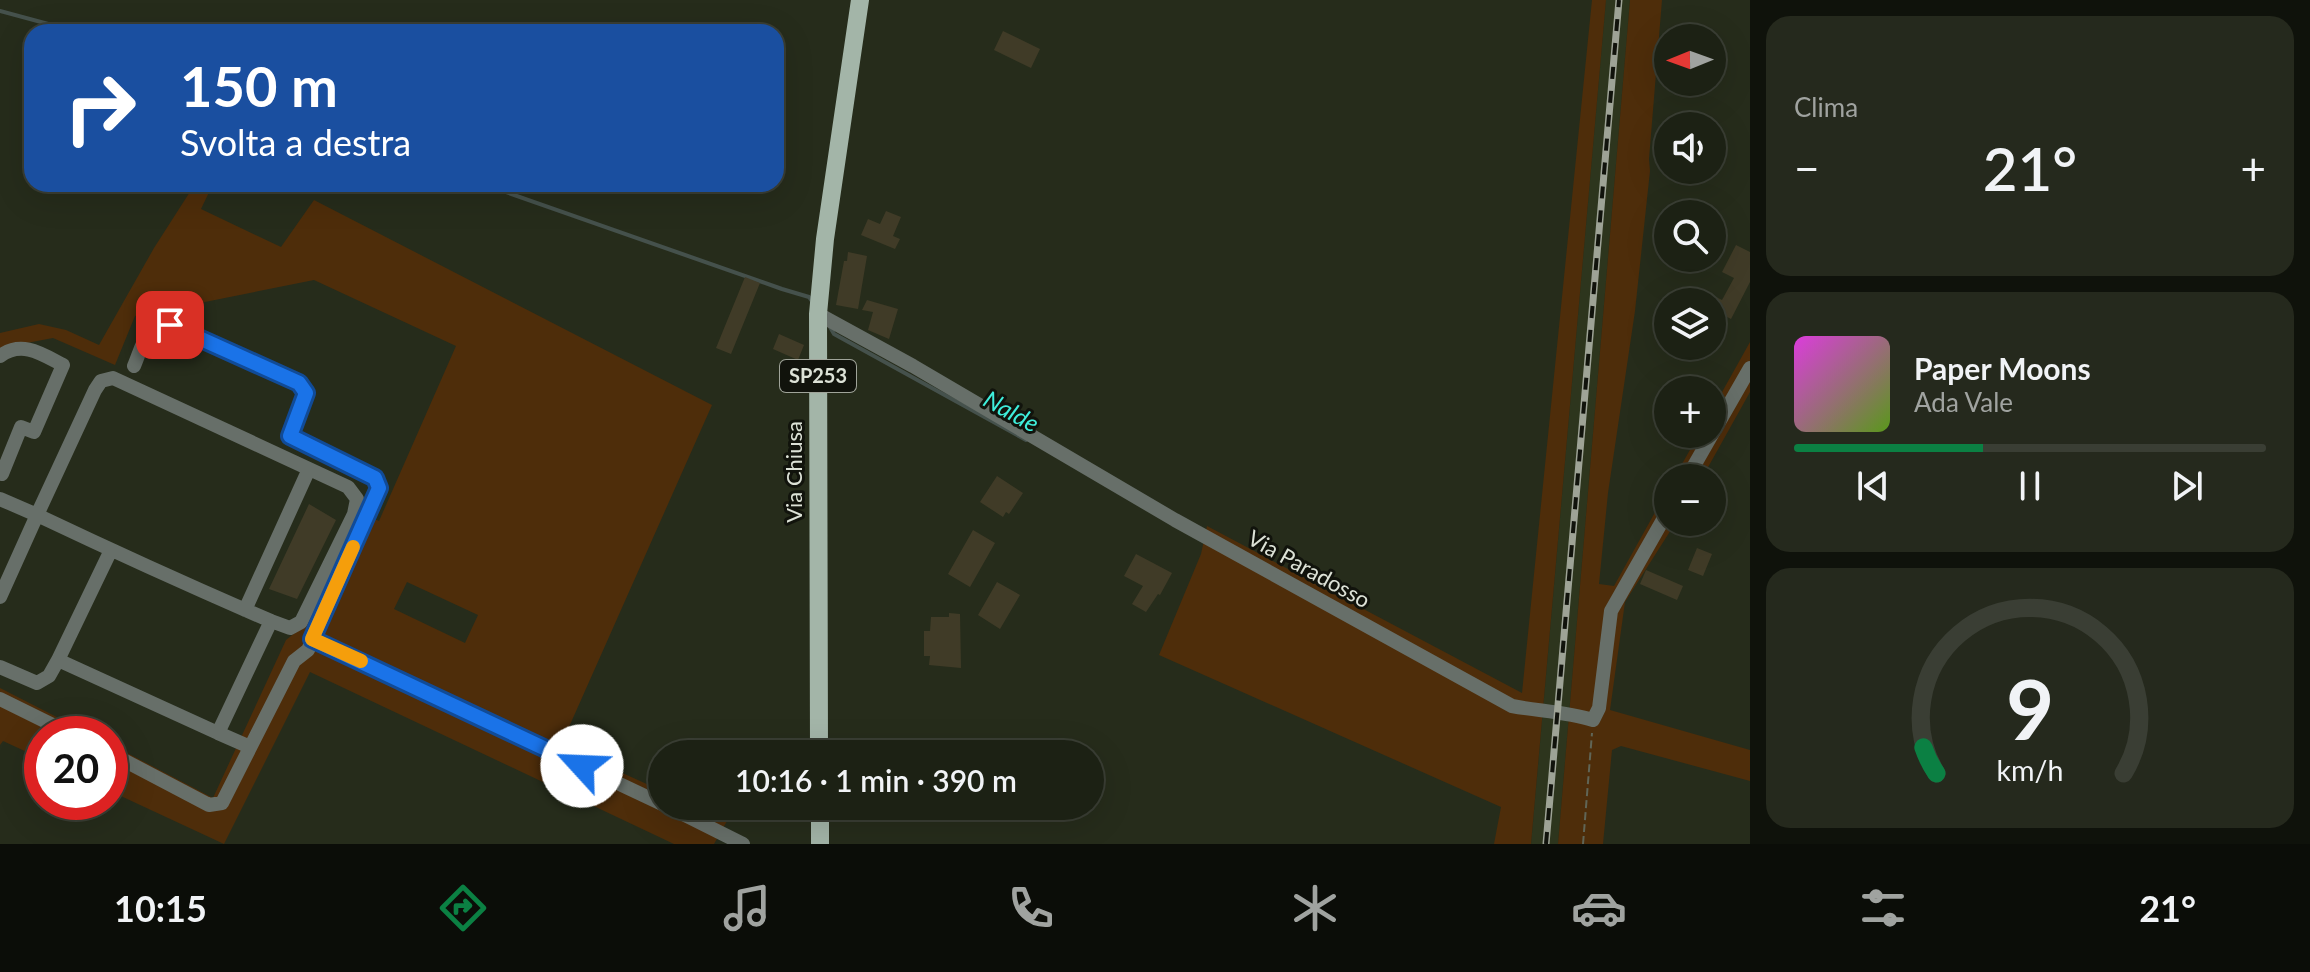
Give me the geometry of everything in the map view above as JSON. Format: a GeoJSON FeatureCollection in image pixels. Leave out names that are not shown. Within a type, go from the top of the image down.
{"type":"FeatureCollection","features":[{"type":"Feature","properties":{"kind":"main road","name":"Via Chiusa"},"geometry":{"type":"LineString","coordinates":[[819,740],[818,314],[825,239],[860,0]]}},
{"type":"Feature","properties":{"kind":"main road"},"geometry":{"type":"LineString","coordinates":[[820,820],[820,844]]}},
{"type":"Feature","properties":{"kind":"street","name":"Via Paradosso"},"geometry":{"type":"LineString","coordinates":[[818,314],[913,366],[1175,520],[1512,706],[1593,720]]}},
{"type":"Feature","properties":{"kind":"street"},"geometry":{"type":"LineString","coordinates":[[128,762],[209,805],[222,803],[294,661],[310,644],[379,488],[375,478],[290,436],[306,393],[299,383],[170,325],[159,326],[149,332],[134,366]]}},
{"type":"Feature","properties":{"kind":"street"},"geometry":{"type":"LineString","coordinates":[[0,356],[14,348],[32,349],[63,365],[34,432],[21,427],[2,474]]}},
{"type":"Feature","properties":{"kind":"street"},"geometry":{"type":"LineString","coordinates":[[1695,464],[1750,368]]}},
{"type":"Feature","properties":{"kind":"street"},"geometry":{"type":"LineString","coordinates":[[0,597],[95,390],[101,381],[113,378],[348,487],[357,499],[354,514],[301,622],[290,628]]}},
{"type":"Feature","properties":{"kind":"street"},"geometry":{"type":"LineString","coordinates":[[245,610],[309,469]]}},
{"type":"Feature","properties":{"kind":"street"},"geometry":{"type":"LineString","coordinates":[[0,499],[290,628],[310,644],[648,798]]}},
{"type":"Feature","properties":{"kind":"street"},"geometry":{"type":"LineString","coordinates":[[1593,720],[1599,708],[1611,611],[1654,536]]}},
{"type":"Feature","properties":{"kind":"street"},"geometry":{"type":"LineString","coordinates":[[0,667],[37,683],[49,676],[111,550]]}},
{"type":"Feature","properties":{"kind":"street"},"geometry":{"type":"LineString","coordinates":[[218,733],[271,621]]}},
{"type":"Feature","properties":{"kind":"street"},"geometry":{"type":"LineString","coordinates":[[58,660],[250,747]]}},
{"type":"Feature","properties":{"kind":"street"},"geometry":{"type":"LineString","coordinates":[[0,699],[34,716]]}},
{"type":"Feature","properties":{"kind":"street"},"geometry":{"type":"LineString","coordinates":[[694,820],[743,844]]}},
{"type":"Feature","properties":{"kind":"path"},"geometry":{"type":"LineString","coordinates":[[1583,844],[1593,720]]}},
{"type":"Feature","properties":{"kind":"shaded area"},"geometry":{"type":"Polygon","coordinates":[[[1592,0],[1606,0],[1531,844],[1494,844],[1501,807],[1159,655],[1201,554],[1207,526],[1522,693],[1592,0]]]}},
{"type":"Feature","properties":{"kind":"shaded area"},"geometry":{"type":"Polygon","coordinates":[[[1606,0],[1630,0],[1558,844],[1531,844],[1606,0]]]}},
{"type":"Feature","properties":{"kind":"shaded area"},"geometry":{"type":"Polygon","coordinates":[[[1630,0],[1662,0],[1660,24],[1654,24],[1650,171],[1635,311],[1608,493],[1599,584],[1614,586],[1654,514],[1654,536],[1667,536],[1625,602],[1610,710],[1750,750],[1750,781],[1621,746],[1612,750],[1603,844],[1558,844],[1630,0]]]}},
{"type":"Feature","properties":{"kind":"shaded area"},"geometry":{"type":"Polygon","coordinates":[[[190,192],[209,192],[201,209],[281,247],[314,200],[712,405],[561,745],[648,785],[648,820],[727,821],[714,844],[674,844],[310,672],[224,844],[128,799],[128,753],[213,798],[286,640],[306,624],[360,513],[379,521],[456,346],[314,280],[135,316],[115,365],[53,338],[0,348],[0,333],[39,324],[66,330],[99,345],[190,192]],[[407,582],[394,609],[465,643],[478,615],[407,582]]]}},
{"type":"Feature","properties":{"kind":"shaded area"},"geometry":{"type":"Polygon","coordinates":[[[1750,342],[1750,392],[1726,435],[1726,385],[1750,342]]]}},
{"type":"Feature","properties":{"kind":"shaded area"},"geometry":{"type":"Polygon","coordinates":[[[1691,448],[1719,448],[1710,464],[1682,464],[1691,448]]]}},
{"type":"Feature","properties":{"kind":"shaded area"},"geometry":{"type":"Polygon","coordinates":[[[0,688],[55,716],[24,716],[24,751],[3,741],[0,745],[0,688]]]}},
{"type":"Feature","properties":{"kind":"building"},"geometry":{"type":"Polygon","coordinates":[[[1003,31],[1040,49],[1031,68],[994,50],[1003,31]]]}},
{"type":"Feature","properties":{"kind":"building"},"geometry":{"type":"Polygon","coordinates":[[[886,211],[901,217],[893,236],[900,239],[895,249],[861,235],[868,219],[880,224],[886,211]]]}},
{"type":"Feature","properties":{"kind":"building"},"geometry":{"type":"Polygon","coordinates":[[[1736,245],[1750,252],[1750,282],[1731,319],[1726,316],[1726,293],[1734,278],[1722,272],[1726,272],[1726,264],[1736,245]]]}},
{"type":"Feature","properties":{"kind":"building"},"geometry":{"type":"Polygon","coordinates":[[[848,252],[867,256],[858,309],[836,305],[848,252]]]}},
{"type":"Feature","properties":{"kind":"building"},"geometry":{"type":"Polygon","coordinates":[[[745,277],[760,283],[731,354],[716,348],[745,277]]]}},
{"type":"Feature","properties":{"kind":"building"},"geometry":{"type":"Polygon","coordinates":[[[867,300],[898,309],[889,339],[868,330],[873,312],[862,310],[867,300]]]}},
{"type":"Feature","properties":{"kind":"building"},"geometry":{"type":"Polygon","coordinates":[[[779,334],[804,345],[798,360],[773,349],[779,334]]]}},
{"type":"Feature","properties":{"kind":"building"},"geometry":{"type":"Polygon","coordinates":[[[997,476],[1023,493],[1009,514],[1006,512],[1003,517],[980,502],[997,476]]]}},
{"type":"Feature","properties":{"kind":"building"},"geometry":{"type":"Polygon","coordinates":[[[309,504],[336,520],[297,599],[269,589],[309,504]]]}},
{"type":"Feature","properties":{"kind":"building"},"geometry":{"type":"Polygon","coordinates":[[[973,530],[995,543],[970,587],[948,574],[973,530]]]}},
{"type":"Feature","properties":{"kind":"building"},"geometry":{"type":"Polygon","coordinates":[[[1697,548],[1712,554],[1703,576],[1688,570],[1697,548]]]}},
{"type":"Feature","properties":{"kind":"building"},"geometry":{"type":"Polygon","coordinates":[[[1136,554],[1172,573],[1146,612],[1132,604],[1143,586],[1124,576],[1136,554]]]}},
{"type":"Feature","properties":{"kind":"building"},"geometry":{"type":"Polygon","coordinates":[[[1646,570],[1683,586],[1677,600],[1640,584],[1646,570]]]}},
{"type":"Feature","properties":{"kind":"building"},"geometry":{"type":"Polygon","coordinates":[[[997,582],[1020,595],[1000,629],[978,615],[997,582]]]}},
{"type":"Feature","properties":{"kind":"building"},"geometry":{"type":"Polygon","coordinates":[[[949,613],[960,614],[961,668],[929,665],[930,656],[924,656],[924,631],[930,631],[931,617],[949,617],[949,613]]]}},
{"type":"Feature","properties":{"kind":"waterway","name":"Nalde"},"geometry":{"type":"LineString","coordinates":[[0,11],[48,24]]}},
{"type":"Feature","properties":{"kind":"waterway","name":"Nalde"},"geometry":{"type":"LineString","coordinates":[[506,192],[811,300]]}},
{"type":"Feature","properties":{"kind":"waterway","name":"Nalde"},"geometry":{"type":"LineString","coordinates":[[830,327],[834,334],[1026,440]]}},
{"type":"Feature","properties":{"kind":"railway"},"geometry":{"type":"LineString","coordinates":[[1546,844],[1619,0]]}},
{"type":"Feature","properties":{"kind":"slow traffic"},"geometry":{"type":"LineString","coordinates":[[353,547],[312,639],[361,661]]}},
{"type":"Feature","properties":{"kind":"route"},"geometry":{"type":"LineString","coordinates":[[170,325],[299,383],[306,393],[290,436],[375,478],[379,488],[312,639],[582,766]]}}]}
